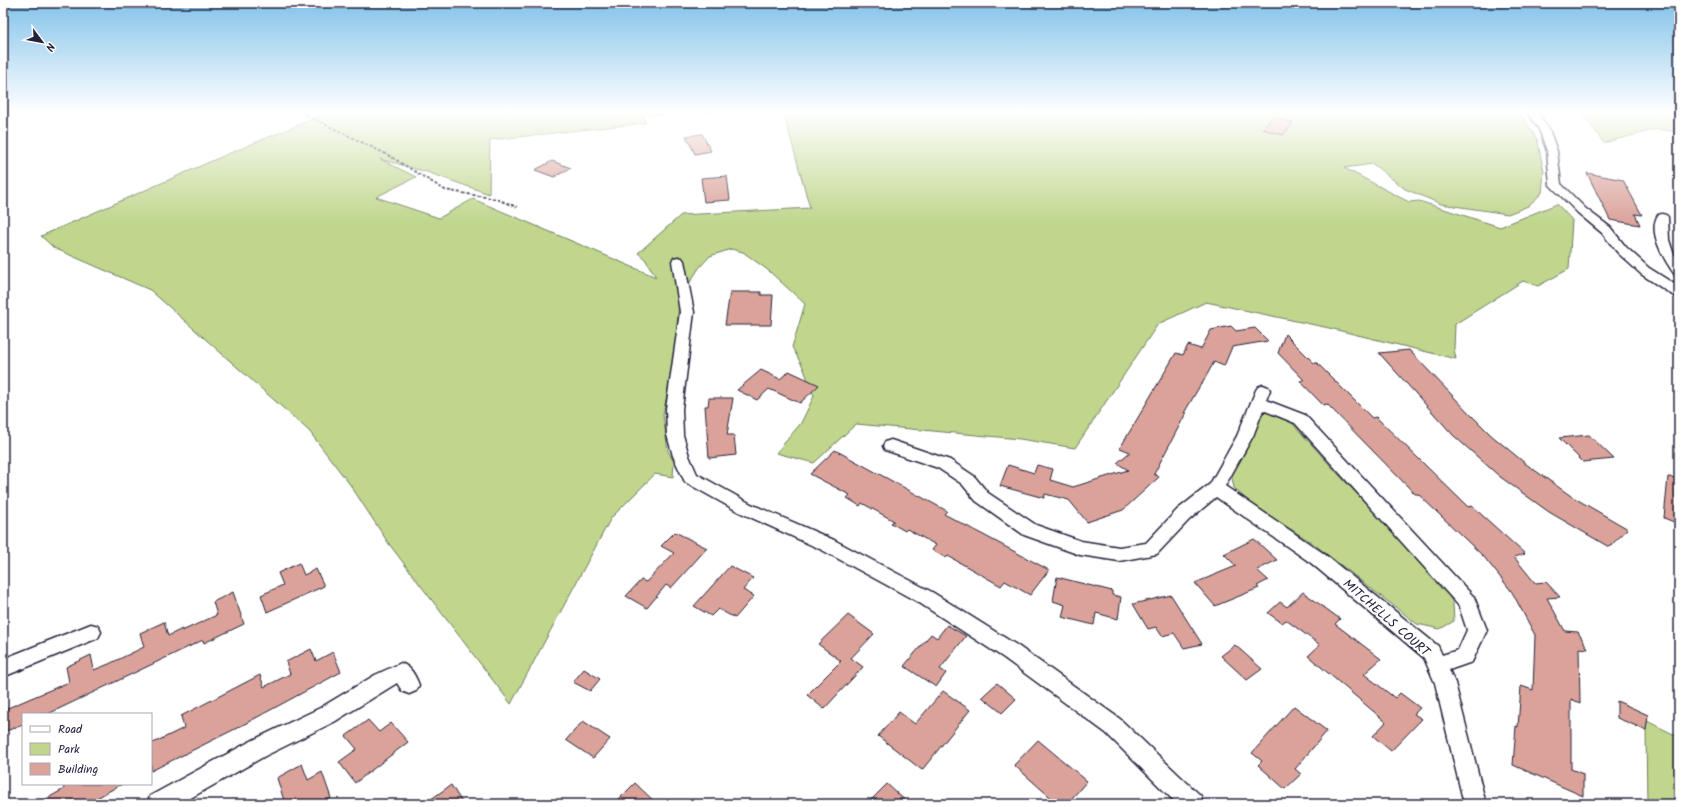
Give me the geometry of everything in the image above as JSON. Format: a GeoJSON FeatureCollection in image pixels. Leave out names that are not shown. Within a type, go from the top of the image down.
{"type":"FeatureCollection","features":[{"type":"Feature","properties":{"kind":"street"},"geometry":{"type":"LineString","coordinates":[[1551,149],[1556,185],[1577,207],[1606,230],[1622,250],[1645,271],[1679,293]]}},
{"type":"Feature","properties":{"kind":"street"},"geometry":{"type":"LineString","coordinates":[[1662,217],[1661,236],[1671,262],[1679,272]]}},
{"type":"Feature","properties":{"kind":"street"},"geometry":{"type":"LineString","coordinates":[[678,261],[687,312],[679,381],[674,409],[675,435],[681,456],[691,478],[745,508],[828,545],[925,598],[1011,652],[1113,726],[1194,804]]}},
{"type":"Feature","properties":{"kind":"street"},"geometry":{"type":"LineString","coordinates":[[891,446],[944,464],[968,480],[982,497],[1030,530],[1080,548],[1119,554],[1151,548],[1184,515],[1216,488],[1245,436],[1261,397],[1300,419],[1467,602],[1477,630],[1468,650],[1464,656],[1437,666]]}},
{"type":"Feature","properties":{"kind":"street","name":"MITCHELLS COURT"},"geometry":{"type":"LineString","coordinates":[[1216,488],[1317,558],[1431,652],[1444,683],[1475,804]]}},
{"type":"Feature","properties":{"kind":"street"},"geometry":{"type":"LineString","coordinates":[[3,668],[91,632]]}},
{"type":"Feature","properties":{"kind":"street"},"geometry":{"type":"LineString","coordinates":[[158,804],[257,749],[326,715],[382,681],[401,672],[409,686]]}},
{"type":"Feature","properties":{"kind":"path"},"geometry":{"type":"LineString","coordinates":[[375,149],[445,190],[496,199],[517,207]]}},
{"type":"Feature","properties":{"kind":"green space"},"geometry":{"type":"Polygon","coordinates":[[[241,149],[490,149],[489,194],[427,172],[380,159],[416,177],[376,197],[439,218],[473,199],[656,277],[645,259],[638,253],[681,215],[810,208],[793,149],[1539,149],[1544,172],[1542,193],[1528,206],[1508,214],[1441,204],[1405,189],[1373,164],[1344,168],[1409,202],[1419,201],[1500,227],[1557,204],[1572,220],[1569,269],[1538,286],[1523,281],[1455,324],[1454,349],[1456,359],[1329,328],[1206,302],[1158,324],[1075,448],[1020,439],[856,424],[814,463],[776,453],[801,423],[814,396],[803,367],[792,347],[805,304],[769,271],[743,252],[731,249],[710,256],[699,268],[679,300],[675,352],[663,415],[668,451],[674,462],[673,477],[655,474],[611,518],[511,704],[389,544],[351,486],[309,431],[150,290],[54,248],[41,236],[241,149]]]}},
{"type":"Feature","properties":{"kind":"green space"},"geometry":{"type":"Polygon","coordinates":[[[1264,412],[1275,412],[1286,416],[1339,475],[1441,582],[1453,603],[1454,621],[1440,629],[1417,624],[1311,542],[1255,507],[1234,488],[1231,473],[1259,416],[1264,412]]]}},
{"type":"Feature","properties":{"kind":"green space"},"geometry":{"type":"Polygon","coordinates":[[[1647,721],[1679,737],[1679,804],[1647,804],[1647,721]]]}},
{"type":"Feature","properties":{"kind":"building"},"geometry":{"type":"Polygon","coordinates":[[[692,149],[710,149],[711,151],[695,154],[692,149]]]}},
{"type":"Feature","properties":{"kind":"building"},"geometry":{"type":"Polygon","coordinates":[[[552,161],[571,168],[554,177],[535,170],[552,161]]]}},
{"type":"Feature","properties":{"kind":"building"},"geometry":{"type":"Polygon","coordinates":[[[1587,173],[1623,180],[1642,215],[1635,214],[1640,225],[1610,220],[1587,173]]]}},
{"type":"Feature","properties":{"kind":"building"},"geometry":{"type":"Polygon","coordinates":[[[727,176],[730,200],[704,202],[701,178],[727,176]]]}},
{"type":"Feature","properties":{"kind":"building"},"geometry":{"type":"Polygon","coordinates":[[[730,292],[761,292],[761,295],[773,295],[771,325],[725,325],[730,292]]]}},
{"type":"Feature","properties":{"kind":"building"},"geometry":{"type":"Polygon","coordinates":[[[1231,326],[1236,331],[1255,328],[1268,341],[1232,347],[1224,366],[1214,362],[1184,413],[1186,413],[1154,474],[1159,477],[1123,510],[1087,522],[1069,500],[1045,494],[1044,498],[1000,486],[1008,465],[1034,473],[1037,465],[1053,469],[1050,480],[1073,487],[1128,470],[1117,463],[1130,452],[1120,448],[1176,353],[1183,355],[1188,345],[1201,349],[1211,330],[1231,326]]]}},
{"type":"Feature","properties":{"kind":"building"},"geometry":{"type":"Polygon","coordinates":[[[1285,334],[1314,363],[1317,363],[1372,418],[1376,417],[1468,507],[1472,506],[1525,554],[1514,557],[1535,583],[1546,582],[1560,597],[1547,598],[1565,631],[1578,632],[1588,649],[1579,648],[1580,703],[1571,699],[1571,769],[1583,774],[1583,796],[1513,765],[1521,686],[1533,690],[1535,635],[1512,592],[1484,557],[1418,494],[1415,494],[1327,404],[1323,405],[1300,381],[1304,380],[1278,353],[1285,334]]]}},
{"type":"Feature","properties":{"kind":"building"},"geometry":{"type":"Polygon","coordinates":[[[1409,350],[1491,435],[1526,464],[1571,496],[1628,529],[1609,547],[1549,512],[1499,476],[1453,435],[1379,353],[1409,350]]]}},
{"type":"Feature","properties":{"kind":"building"},"geometry":{"type":"Polygon","coordinates":[[[761,370],[780,379],[789,371],[819,385],[800,403],[769,389],[757,400],[737,390],[761,370]]]}},
{"type":"Feature","properties":{"kind":"building"},"geometry":{"type":"Polygon","coordinates":[[[709,398],[733,398],[727,435],[734,435],[736,455],[709,458],[705,406],[708,406],[709,398]]]}},
{"type":"Feature","properties":{"kind":"building"},"geometry":{"type":"Polygon","coordinates":[[[1589,435],[1614,459],[1583,462],[1559,438],[1589,435]]]}},
{"type":"Feature","properties":{"kind":"building"},"geometry":{"type":"Polygon","coordinates":[[[835,450],[947,511],[944,514],[1049,570],[1030,595],[1005,581],[1001,586],[948,556],[946,558],[932,550],[936,545],[907,529],[905,531],[891,523],[894,521],[862,503],[860,506],[847,498],[850,495],[810,474],[835,450]]]}},
{"type":"Feature","properties":{"kind":"building"},"geometry":{"type":"Polygon","coordinates":[[[1668,477],[1679,478],[1679,524],[1664,518],[1668,477]]]}},
{"type":"Feature","properties":{"kind":"building"},"geometry":{"type":"Polygon","coordinates":[[[675,532],[707,548],[671,588],[666,585],[647,608],[626,596],[641,580],[646,582],[674,553],[661,546],[675,532]]]}},
{"type":"Feature","properties":{"kind":"building"},"geometry":{"type":"Polygon","coordinates":[[[1254,539],[1277,560],[1257,570],[1268,580],[1257,586],[1259,588],[1215,606],[1195,583],[1236,566],[1224,554],[1254,539]]]}},
{"type":"Feature","properties":{"kind":"building"},"geometry":{"type":"Polygon","coordinates":[[[299,563],[304,575],[316,569],[324,586],[267,612],[261,595],[283,585],[278,573],[299,563]]]}},
{"type":"Feature","properties":{"kind":"building"},"geometry":{"type":"Polygon","coordinates":[[[730,566],[753,578],[743,590],[754,596],[735,618],[718,609],[711,616],[694,606],[730,566]]]}},
{"type":"Feature","properties":{"kind":"building"},"geometry":{"type":"Polygon","coordinates":[[[1057,577],[1112,591],[1112,595],[1121,597],[1118,619],[1096,613],[1094,625],[1062,617],[1065,605],[1053,601],[1057,577]]]}},
{"type":"Feature","properties":{"kind":"building"},"geometry":{"type":"Polygon","coordinates":[[[233,592],[244,624],[204,643],[203,640],[50,713],[22,713],[22,725],[3,732],[3,710],[69,682],[66,667],[91,655],[94,670],[109,664],[144,647],[140,633],[164,622],[168,636],[217,615],[213,602],[233,592]]]}},
{"type":"Feature","properties":{"kind":"building"},"geometry":{"type":"Polygon","coordinates":[[[1303,592],[1340,619],[1335,624],[1381,659],[1364,674],[1395,698],[1400,693],[1420,708],[1414,714],[1422,719],[1391,751],[1373,736],[1386,722],[1308,656],[1320,645],[1286,620],[1282,623],[1268,613],[1280,602],[1287,607],[1303,592]]]}},
{"type":"Feature","properties":{"kind":"building"},"geometry":{"type":"Polygon","coordinates":[[[1171,595],[1202,644],[1184,648],[1174,633],[1162,636],[1156,627],[1148,629],[1133,604],[1171,595]]]}},
{"type":"Feature","properties":{"kind":"building"},"geometry":{"type":"Polygon","coordinates":[[[848,615],[874,634],[851,658],[863,667],[824,709],[807,695],[841,661],[818,644],[848,615]]]}},
{"type":"Feature","properties":{"kind":"building"},"geometry":{"type":"Polygon","coordinates":[[[947,625],[966,636],[940,669],[946,673],[936,687],[904,666],[931,634],[937,638],[947,625]]]}},
{"type":"Feature","properties":{"kind":"building"},"geometry":{"type":"Polygon","coordinates":[[[1235,645],[1262,669],[1247,680],[1221,656],[1235,645]]]}},
{"type":"Feature","properties":{"kind":"building"},"geometry":{"type":"Polygon","coordinates":[[[311,649],[316,661],[333,652],[341,672],[239,727],[152,770],[152,744],[184,728],[181,716],[260,675],[264,687],[290,674],[286,662],[311,649]]]}},
{"type":"Feature","properties":{"kind":"building"},"geometry":{"type":"Polygon","coordinates":[[[584,669],[600,679],[590,691],[573,682],[584,669]]]}},
{"type":"Feature","properties":{"kind":"building"},"geometry":{"type":"Polygon","coordinates":[[[997,683],[1016,699],[1002,713],[982,697],[997,683]]]}},
{"type":"Feature","properties":{"kind":"building"},"geometry":{"type":"Polygon","coordinates":[[[943,691],[970,710],[922,770],[878,736],[899,712],[915,724],[943,691]]]}},
{"type":"Feature","properties":{"kind":"building"},"geometry":{"type":"Polygon","coordinates":[[[1617,701],[1648,715],[1646,730],[1617,718],[1617,701]]]}},
{"type":"Feature","properties":{"kind":"building"},"geometry":{"type":"Polygon","coordinates":[[[1294,706],[1327,731],[1295,769],[1301,774],[1285,789],[1258,765],[1262,761],[1252,753],[1294,706]]]}},
{"type":"Feature","properties":{"kind":"building"},"geometry":{"type":"Polygon","coordinates":[[[368,720],[379,732],[391,723],[408,742],[355,783],[339,762],[357,749],[346,736],[368,720]]]}},
{"type":"Feature","properties":{"kind":"building"},"geometry":{"type":"Polygon","coordinates":[[[583,721],[610,739],[593,758],[566,740],[583,721]]]}},
{"type":"Feature","properties":{"kind":"building"},"geometry":{"type":"Polygon","coordinates":[[[1038,740],[1087,781],[1067,804],[1058,804],[1014,765],[1038,740]]]}},
{"type":"Feature","properties":{"kind":"building"},"geometry":{"type":"Polygon","coordinates":[[[302,764],[308,780],[322,772],[331,798],[321,804],[285,804],[277,778],[302,764]]]}},
{"type":"Feature","properties":{"kind":"building"},"geometry":{"type":"Polygon","coordinates":[[[635,783],[657,804],[614,804],[635,783]]]}},
{"type":"Feature","properties":{"kind":"building"},"geometry":{"type":"Polygon","coordinates":[[[887,784],[909,804],[867,804],[887,784]]]}},
{"type":"Feature","properties":{"kind":"building"},"geometry":{"type":"Polygon","coordinates":[[[63,785],[120,785],[86,804],[37,804],[64,789],[63,785]]]}},
{"type":"Feature","properties":{"kind":"building"},"geometry":{"type":"Polygon","coordinates":[[[451,785],[463,804],[424,804],[451,785]]]}}]}
